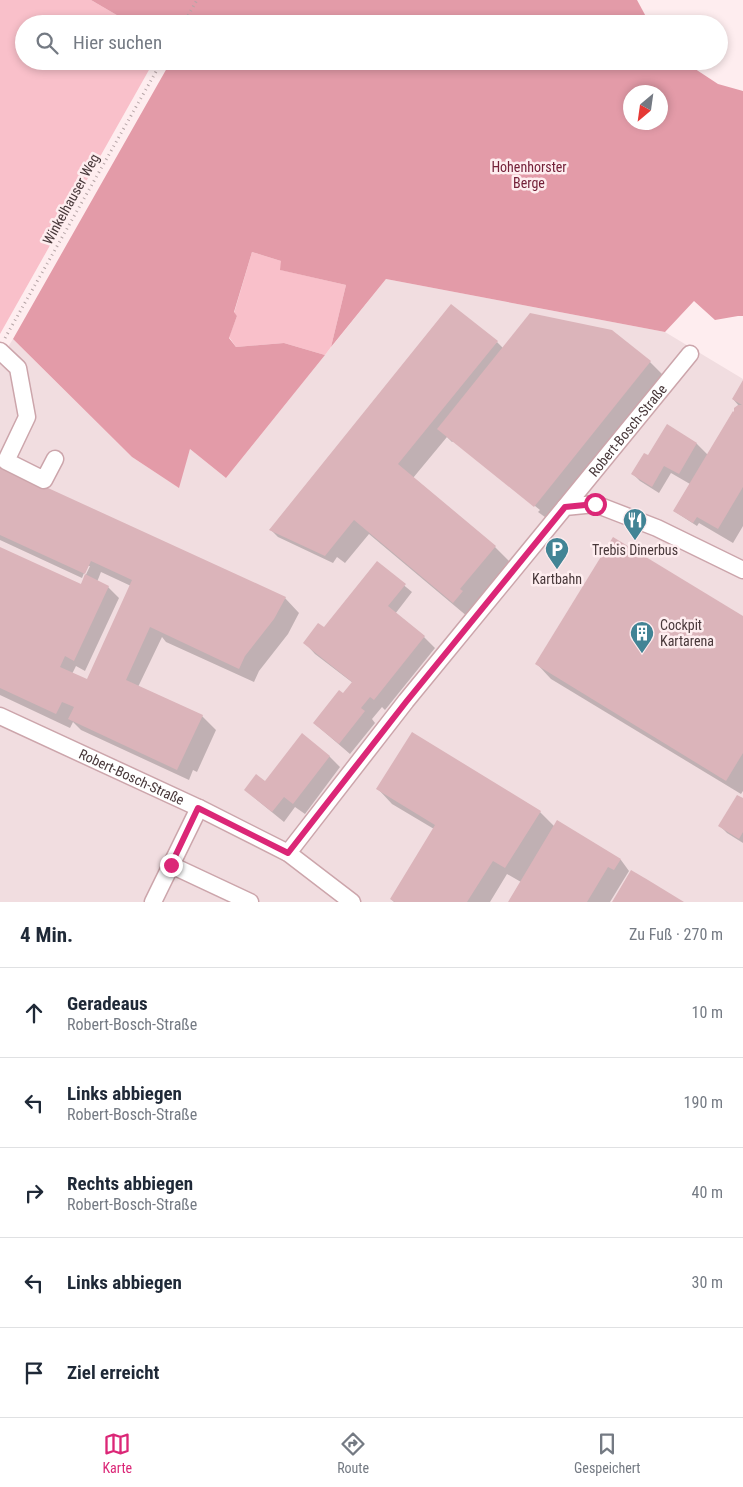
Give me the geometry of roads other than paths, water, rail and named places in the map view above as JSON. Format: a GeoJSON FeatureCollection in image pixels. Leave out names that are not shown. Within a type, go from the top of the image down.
{"type":"FeatureCollection","features":[{"type":"Feature","properties":{"kind":"street"},"geometry":{"type":"LineString","coordinates":[[2,347],[18,368],[27,417],[6,461],[44,480],[55,459]]}},
{"type":"Feature","properties":{"kind":"street","name":"Robert-Bosch-Straße"},"geometry":{"type":"LineString","coordinates":[[288,853],[406,702],[690,354]]}},
{"type":"Feature","properties":{"kind":"street"},"geometry":{"type":"LineString","coordinates":[[565,507],[595,504],[657,528],[743,570]]}},
{"type":"Feature","properties":{"kind":"street","name":"Robert-Bosch-Straße"},"geometry":{"type":"LineString","coordinates":[[0,716],[198,808],[288,853],[352,902]]}},
{"type":"Feature","properties":{"kind":"street"},"geometry":{"type":"LineString","coordinates":[[153,902],[198,808]]}},
{"type":"Feature","properties":{"kind":"street"},"geometry":{"type":"LineString","coordinates":[[171,865],[250,902]]}},
{"type":"Feature","properties":{"kind":"place","name":"Trebis Dinerbus"},"geometry":{"type":"Point","coordinates":[635,541]}},
{"type":"Feature","properties":{"kind":"place","name":"Kartbahn"},"geometry":{"type":"Point","coordinates":[557,570]}},
{"type":"Feature","properties":{"kind":"place","name":"Cockpit Kartarena"},"geometry":{"type":"Point","coordinates":[642,654]}},
{"type":"Feature","properties":{"kind":"park label","name":"Hohenhorster Berge"},"geometry":{"type":"Point","coordinates":[529,176]}}]}
